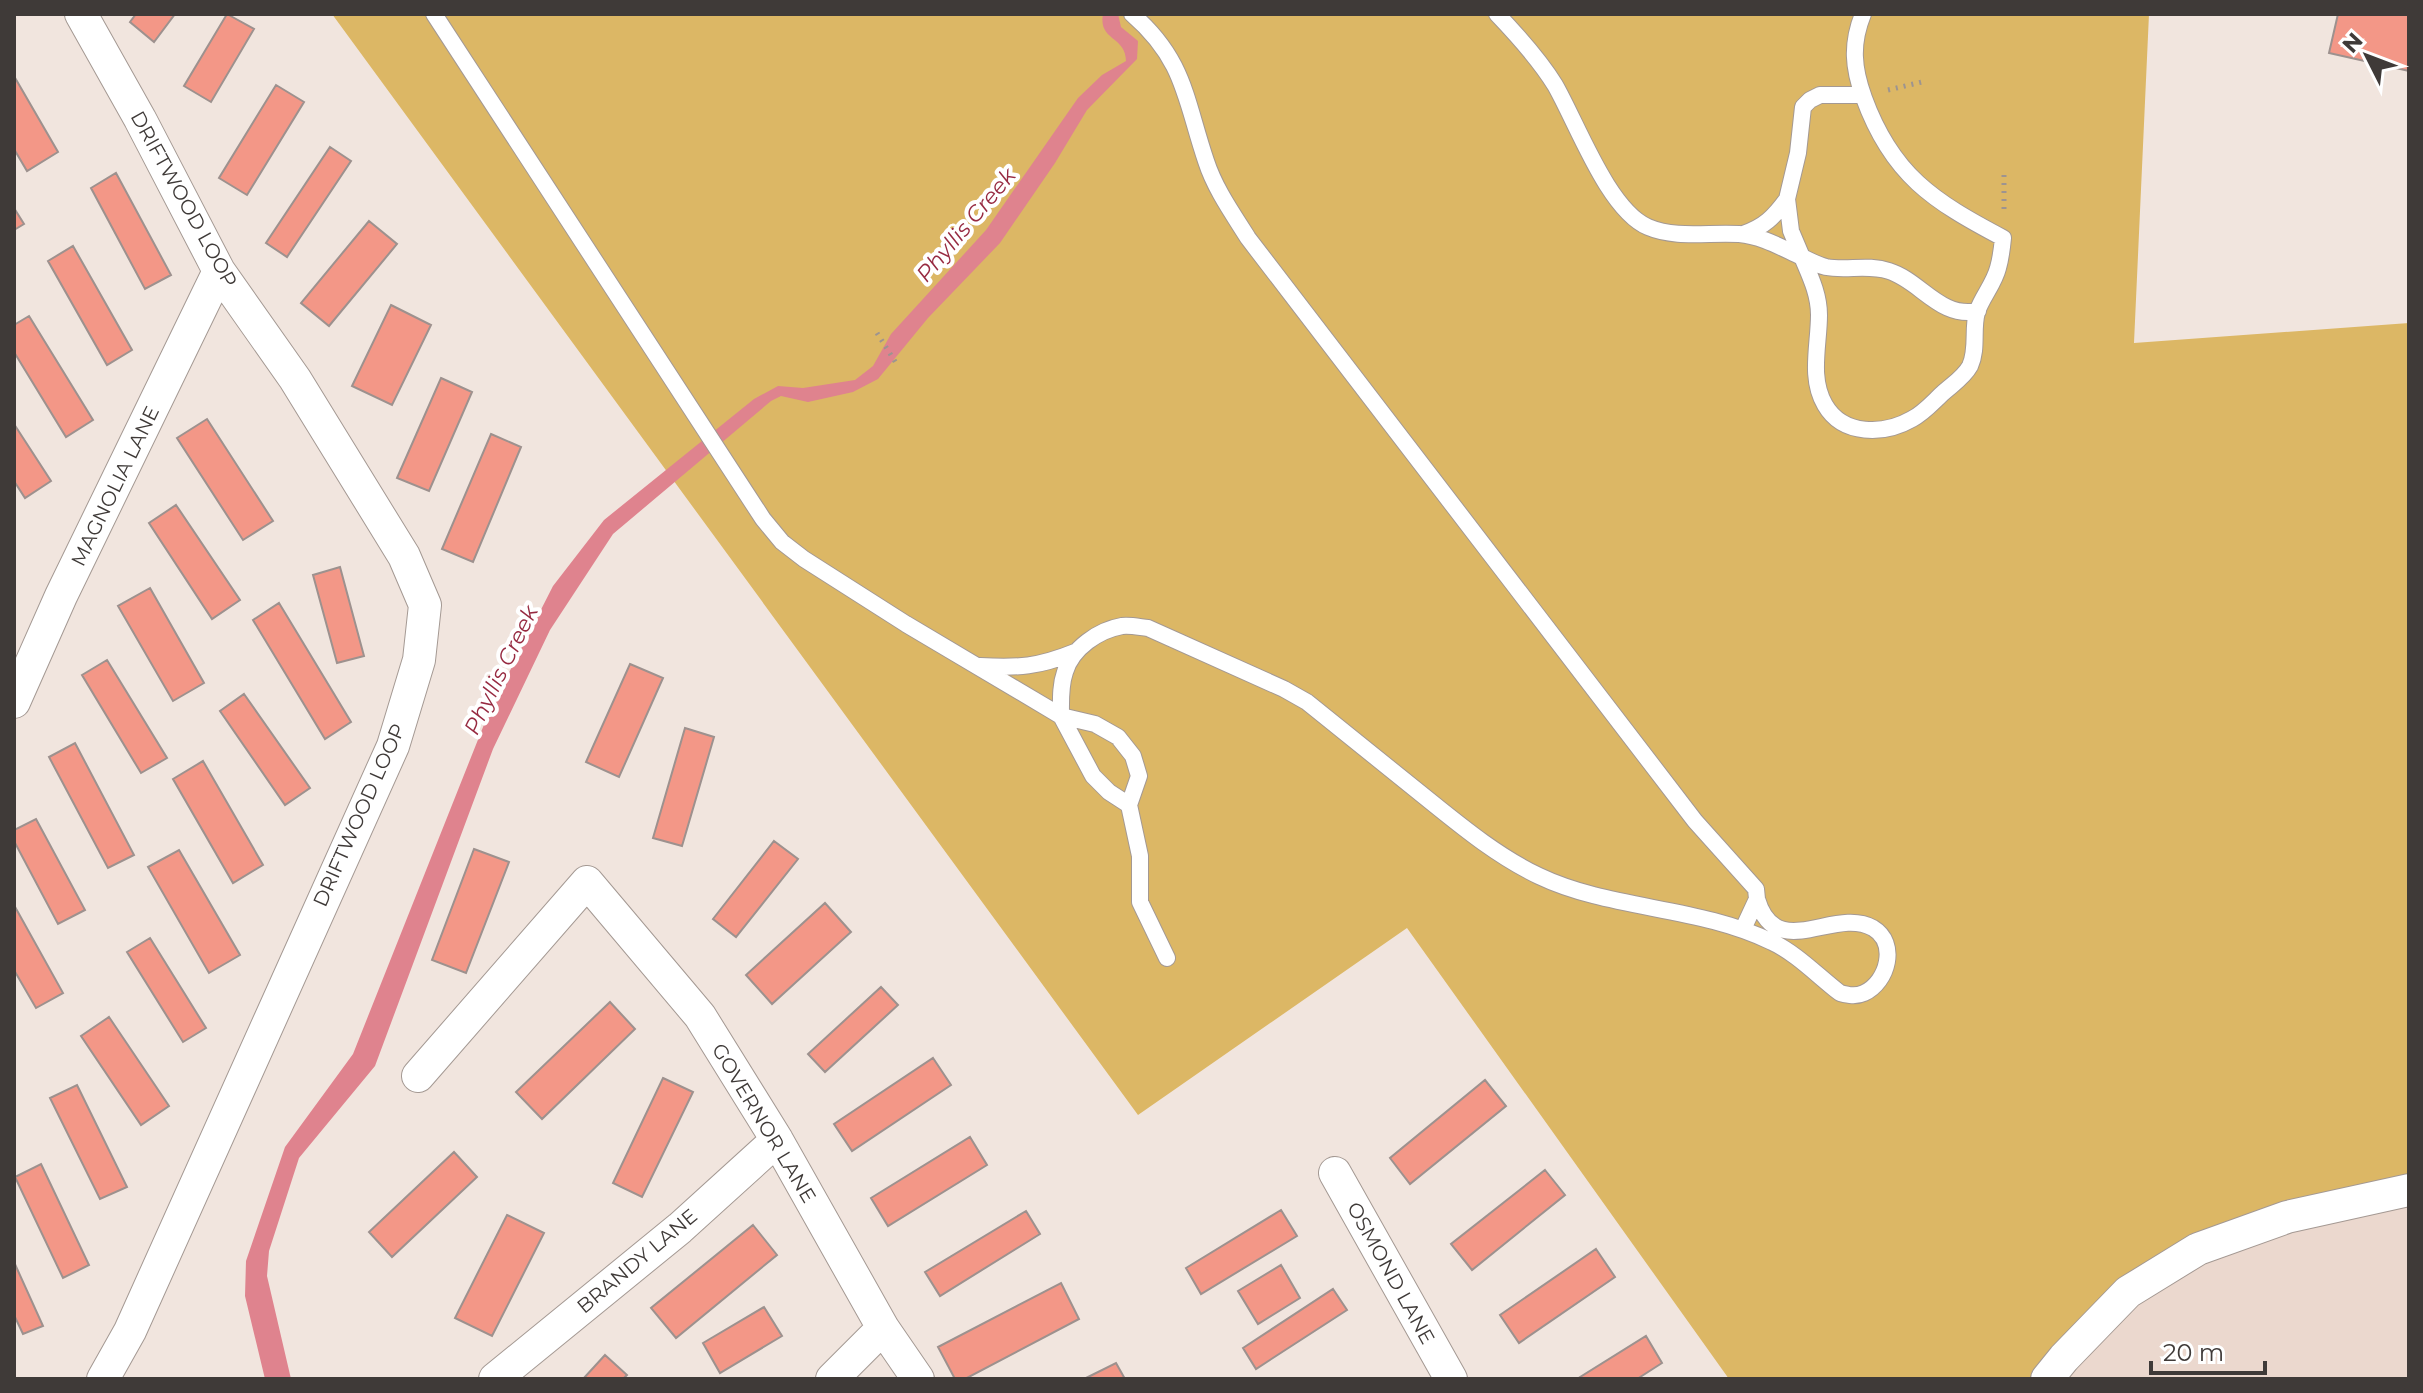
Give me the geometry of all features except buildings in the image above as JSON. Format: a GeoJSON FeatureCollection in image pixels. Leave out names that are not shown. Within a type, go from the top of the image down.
{"type":"FeatureCollection","features":[{"type":"Feature","properties":{"kind":"street","name":"DRIFTWOOD LOOP"},"geometry":{"type":"LineString","coordinates":[[81,14],[219,271],[295,379],[404,556],[425,605],[419,660],[393,746],[130,1331],[103,1379]]}},
{"type":"Feature","properties":{"kind":"street","name":"MAGNOLIA LANE"},"geometry":{"type":"LineString","coordinates":[[14,702],[61,596],[219,271]]}},
{"type":"Feature","properties":{"kind":"street","name":"GOVERNOR LANE"},"geometry":{"type":"LineString","coordinates":[[418,1076],[587,882],[700,1016],[777,1140],[883,1328],[918,1379]]}},
{"type":"Feature","properties":{"kind":"street","name":"BRANDY LANE"},"geometry":{"type":"LineString","coordinates":[[495,1379],[680,1228],[777,1140]]}},
{"type":"Feature","properties":{"kind":"street","name":"OSMOND LANE"},"geometry":{"type":"LineString","coordinates":[[1335,1173],[1443,1377]]}},
{"type":"Feature","properties":{"kind":"street"},"geometry":{"type":"LineString","coordinates":[[2047,1379],[2128,1292],[2198,1249],[2287,1217],[2409,1190]]}},
{"type":"Feature","properties":{"kind":"street"},"geometry":{"type":"LineString","coordinates":[[832,1379],[883,1328]]}},
{"type":"Feature","properties":{"kind":"lane"},"geometry":{"type":"LineString","coordinates":[[434,14],[763,519],[782,542],[906,624],[1061,716],[1095,724],[1118,737],[1133,756],[1139,776],[1129,805],[1140,856],[1140,902],[1167,958]]}},
{"type":"Feature","properties":{"kind":"lane"},"geometry":{"type":"LineString","coordinates":[[976,666],[1014,668],[1044,665],[1075,652],[1093,637],[1110,629],[1126,625],[1148,628],[1307,702],[1469,833],[1539,876],[1570,888],[1743,929],[1775,943],[1840,993],[1853,996],[1864,993],[1875,984],[1884,969],[1887,942],[1866,924],[1854,921],[1798,932],[1785,931],[1761,913],[1756,889],[1695,821],[1248,238],[1207,165],[1183,81],[1169,54],[1132,14]]}},
{"type":"Feature","properties":{"kind":"lane"},"geometry":{"type":"LineString","coordinates":[[1497,14],[1554,83],[1613,195],[1629,215],[1647,226],[1670,233],[1742,234],[1763,239],[1823,266],[1888,270],[1910,281],[1951,310],[1966,313],[1978,311]]}},
{"type":"Feature","properties":{"kind":"lane"},"geometry":{"type":"LineString","coordinates":[[1787,199],[1791,231],[1816,290],[1819,313],[1816,369],[1825,406],[1850,428],[1870,431],[1914,418],[1961,378],[1970,366],[1978,311],[1998,269],[2003,238],[1936,199],[1905,171],[1887,148],[1863,95],[1853,55],[1856,29],[1863,14]]}},
{"type":"Feature","properties":{"kind":"lane"},"geometry":{"type":"LineString","coordinates":[[1742,234],[1762,227],[1777,214],[1787,199],[1798,153],[1803,107],[1820,95],[1863,95]]}},
{"type":"Feature","properties":{"kind":"lane"},"geometry":{"type":"LineString","coordinates":[[1075,652],[1066,668],[1061,687],[1061,716],[1093,776],[1109,792],[1129,805]]}},
{"type":"Feature","properties":{"kind":"lane"},"geometry":{"type":"LineString","coordinates":[[1743,929],[1757,899]]}},
{"type":"Feature","properties":{"kind":"path"},"geometry":{"type":"LineString","coordinates":[[877,333],[896,363]]}},
{"type":"Feature","properties":{"kind":"shaded area"},"geometry":{"type":"Polygon","coordinates":[[[332,14],[2149,14],[2134,343],[2409,323],[2409,1190],[2198,1249],[2047,1379],[1729,1379],[1407,928],[1138,1115],[332,14]]]}},
{"type":"Feature","properties":{"kind":"shaded area"},"geometry":{"type":"Polygon","coordinates":[[[1103,14],[1118,14],[1121,27],[1138,41],[1137,59],[1087,110],[1000,243],[928,318],[878,379],[853,392],[808,402],[781,396],[771,401],[613,534],[550,630],[493,749],[375,1066],[299,1158],[269,1251],[267,1276],[291,1379],[265,1379],[245,1296],[246,1261],[285,1147],[353,1054],[489,712],[553,586],[604,520],[754,399],[778,386],[803,388],[855,380],[873,366],[891,334],[986,230],[1078,98],[1102,75],[1126,61],[1122,47],[1104,29],[1103,14]]]}},
{"type":"Feature","properties":{"kind":"shaded area"},"geometry":{"type":"Polygon","coordinates":[[[2391,1192],[2409,1209],[2409,1379],[2047,1379],[2128,1292],[2391,1192]]]}},
{"type":"Feature","properties":{"kind":"water label","name":"Phyllis Creek"},"geometry":{"type":"Point","coordinates":[966,225]}},
{"type":"Feature","properties":{"kind":"water label","name":"Phyllis Creek"},"geometry":{"type":"Point","coordinates":[501,670]}}]}
